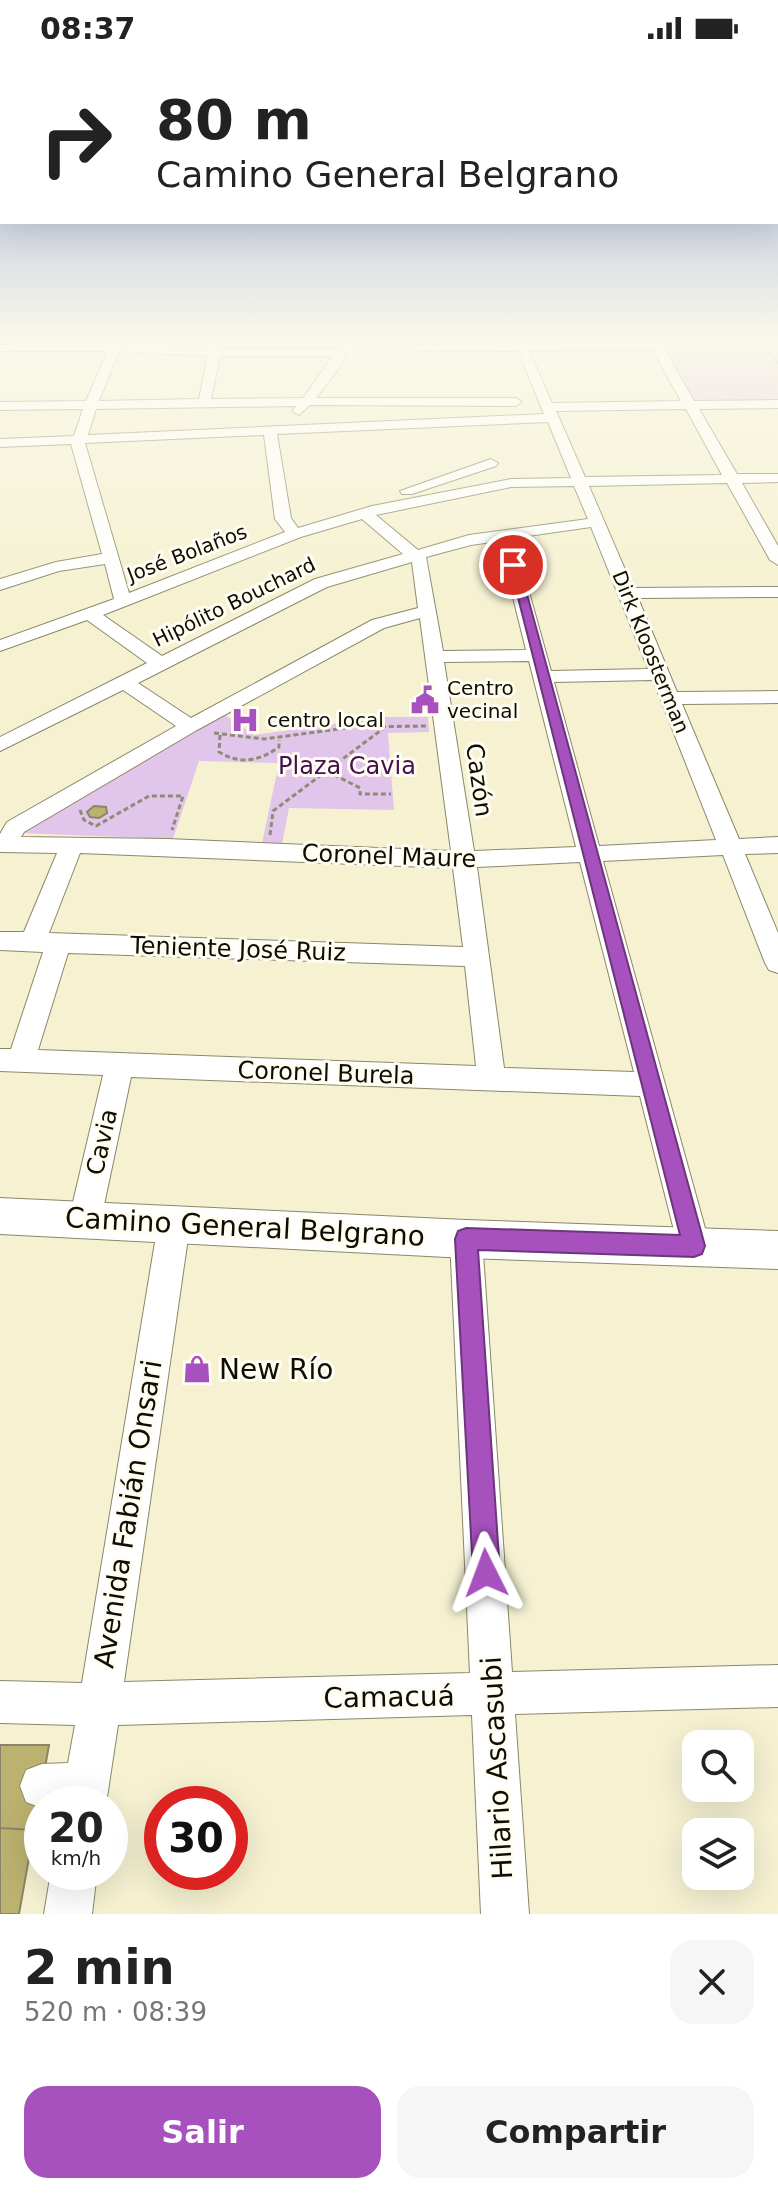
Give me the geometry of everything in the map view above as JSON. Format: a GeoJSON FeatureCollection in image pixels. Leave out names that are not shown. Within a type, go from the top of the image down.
{"type":"FeatureCollection","features":[{"type":"Feature","properties":{"kind":"main road","name":"Camino General Belgrano"},"geometry":{"type":"LineString","coordinates":[[0,1216],[466,1239],[778,1250]]}},
{"type":"Feature","properties":{"kind":"street"},"geometry":{"type":"LineString","coordinates":[[82,429],[77,447],[100,514],[123,602]]}},
{"type":"Feature","properties":{"kind":"street"},"geometry":{"type":"LineString","coordinates":[[0,443],[315,429]]}},
{"type":"Feature","properties":{"kind":"street","name":"Dirk Kloosterman"},"geometry":{"type":"LineString","coordinates":[[556,429],[627,593],[778,963]]}},
{"type":"Feature","properties":{"kind":"street"},"geometry":{"type":"LineString","coordinates":[[702,429],[778,560]]}},
{"type":"Feature","properties":{"kind":"street"},"geometry":{"type":"LineString","coordinates":[[270,432],[283,519],[295,534]]}},
{"type":"Feature","properties":{"kind":"street","name":"José Bolaños"},"geometry":{"type":"LineString","coordinates":[[391,507],[409,490],[491,463]]}},
{"type":"Feature","properties":{"kind":"street","name":"José Bolaños"},"geometry":{"type":"LineString","coordinates":[[0,646],[123,602],[295,534],[391,507],[501,484],[778,478]]}},
{"type":"Feature","properties":{"kind":"street"},"geometry":{"type":"LineString","coordinates":[[365,513],[417,555]]}},
{"type":"Feature","properties":{"kind":"street","name":"Hipólito Bouchard"},"geometry":{"type":"LineString","coordinates":[[0,745],[309,587],[469,540],[597,522]]}},
{"type":"Feature","properties":{"kind":"street"},"geometry":{"type":"LineString","coordinates":[[505,535],[694,1246]]}},
{"type":"Feature","properties":{"kind":"street","name":"Cazón"},"geometry":{"type":"LineString","coordinates":[[417,555],[445,726],[492,1079]]}},
{"type":"Feature","properties":{"kind":"street"},"geometry":{"type":"LineString","coordinates":[[0,585],[56,567],[110,558]]}},
{"type":"Feature","properties":{"kind":"street"},"geometry":{"type":"LineString","coordinates":[[627,593],[778,592]]}},
{"type":"Feature","properties":{"kind":"street"},"geometry":{"type":"LineString","coordinates":[[3,844],[15,827],[190,726],[378,624],[426,611]]}},
{"type":"Feature","properties":{"kind":"street"},"geometry":{"type":"LineString","coordinates":[[90,614],[159,663]]}},
{"type":"Feature","properties":{"kind":"street"},"geometry":{"type":"LineString","coordinates":[[435,657],[660,674]]}},
{"type":"Feature","properties":{"kind":"street"},"geometry":{"type":"LineString","coordinates":[[122,681],[190,726]]}},
{"type":"Feature","properties":{"kind":"street"},"geometry":{"type":"LineString","coordinates":[[670,698],[778,697]]}},
{"type":"Feature","properties":{"kind":"street","name":"Coronel Maure"},"geometry":{"type":"LineString","coordinates":[[3,844],[167,847],[464,860],[778,845]]}},
{"type":"Feature","properties":{"kind":"street"},"geometry":{"type":"LineString","coordinates":[[10,1061],[71,846]]}},
{"type":"Feature","properties":{"kind":"street","name":"Teniente José Ruiz"},"geometry":{"type":"LineString","coordinates":[[0,941],[476,957]]}},
{"type":"Feature","properties":{"kind":"street","name":"Coronel Burela"},"geometry":{"type":"LineString","coordinates":[[10,1061],[652,1085]]}},
{"type":"Feature","properties":{"kind":"street","name":"Cavia"},"geometry":{"type":"LineString","coordinates":[[85,1219],[119,1066]]}},
{"type":"Feature","properties":{"kind":"street","name":"Avenida Fabián Onsari"},"geometry":{"type":"LineString","coordinates":[[86,1786],[174,1224]]}},
{"type":"Feature","properties":{"kind":"street","name":"Hilario Ascasubi"},"geometry":{"type":"LineString","coordinates":[[466,1239],[505,1914]]}},
{"type":"Feature","properties":{"kind":"street","name":"Camacuá"},"geometry":{"type":"LineString","coordinates":[[0,1702],[99,1704],[778,1686]]}},
{"type":"Feature","properties":{"kind":"street"},"geometry":{"type":"LineString","coordinates":[[68,1914],[71,1890]]}},
{"type":"Feature","properties":{"kind":"path"},"geometry":{"type":"LineString","coordinates":[[190,726],[251,741],[279,740],[344,728],[445,726]]}},
{"type":"Feature","properties":{"kind":"path"},"geometry":{"type":"LineString","coordinates":[[267,852],[273,811],[386,726]]}},
{"type":"Feature","properties":{"kind":"path"},"geometry":{"type":"LineString","coordinates":[[220,735],[219,752],[228,758],[247,761],[270,754],[279,747],[279,740]]}},
{"type":"Feature","properties":{"kind":"path"},"geometry":{"type":"LineString","coordinates":[[327,771],[360,788],[360,794],[391,794]]}},
{"type":"Feature","properties":{"kind":"path"},"geometry":{"type":"LineString","coordinates":[[88,784],[94,787],[86,796],[80,816],[96,826],[149,796],[183,796],[167,847]]}},
{"type":"Feature","properties":{"kind":"green space","name":"Plaza Cavia"},"geometry":{"type":"Polygon","coordinates":[[[225,715],[254,735],[385,717],[428,717],[429,732],[388,733],[394,810],[289,808],[282,844],[262,843],[279,763],[199,761],[173,839],[20,833],[24,824],[225,715]]]}},
{"type":"Feature","properties":{"kind":"building"},"geometry":{"type":"Polygon","coordinates":[[[94,806],[106,807],[107,813],[99,818],[90,817],[87,812],[94,806]]]}},
{"type":"Feature","properties":{"kind":"building"},"geometry":{"type":"Polygon","coordinates":[[[0,1745],[49,1745],[42,1786],[24,1786],[24,1829],[0,1828],[0,1745]]]}},
{"type":"Feature","properties":{"kind":"building"},"geometry":{"type":"Polygon","coordinates":[[[0,1828],[24,1829],[24,1886],[19,1914],[0,1914],[0,1828]]]}},
{"type":"Feature","properties":{"kind":"place","name":"Centro vecinal"},"geometry":{"type":"Point","coordinates":[425,700]}},
{"type":"Feature","properties":{"kind":"place","name":"centro local"},"geometry":{"type":"Point","coordinates":[245,720]}},
{"type":"Feature","properties":{"kind":"place","name":"New Río"},"geometry":{"type":"Point","coordinates":[197,1369]}},
{"type":"Feature","properties":{"kind":"route"},"geometry":{"type":"LineString","coordinates":[[486,1573],[466,1239],[694,1246],[513,565]]}}]}
